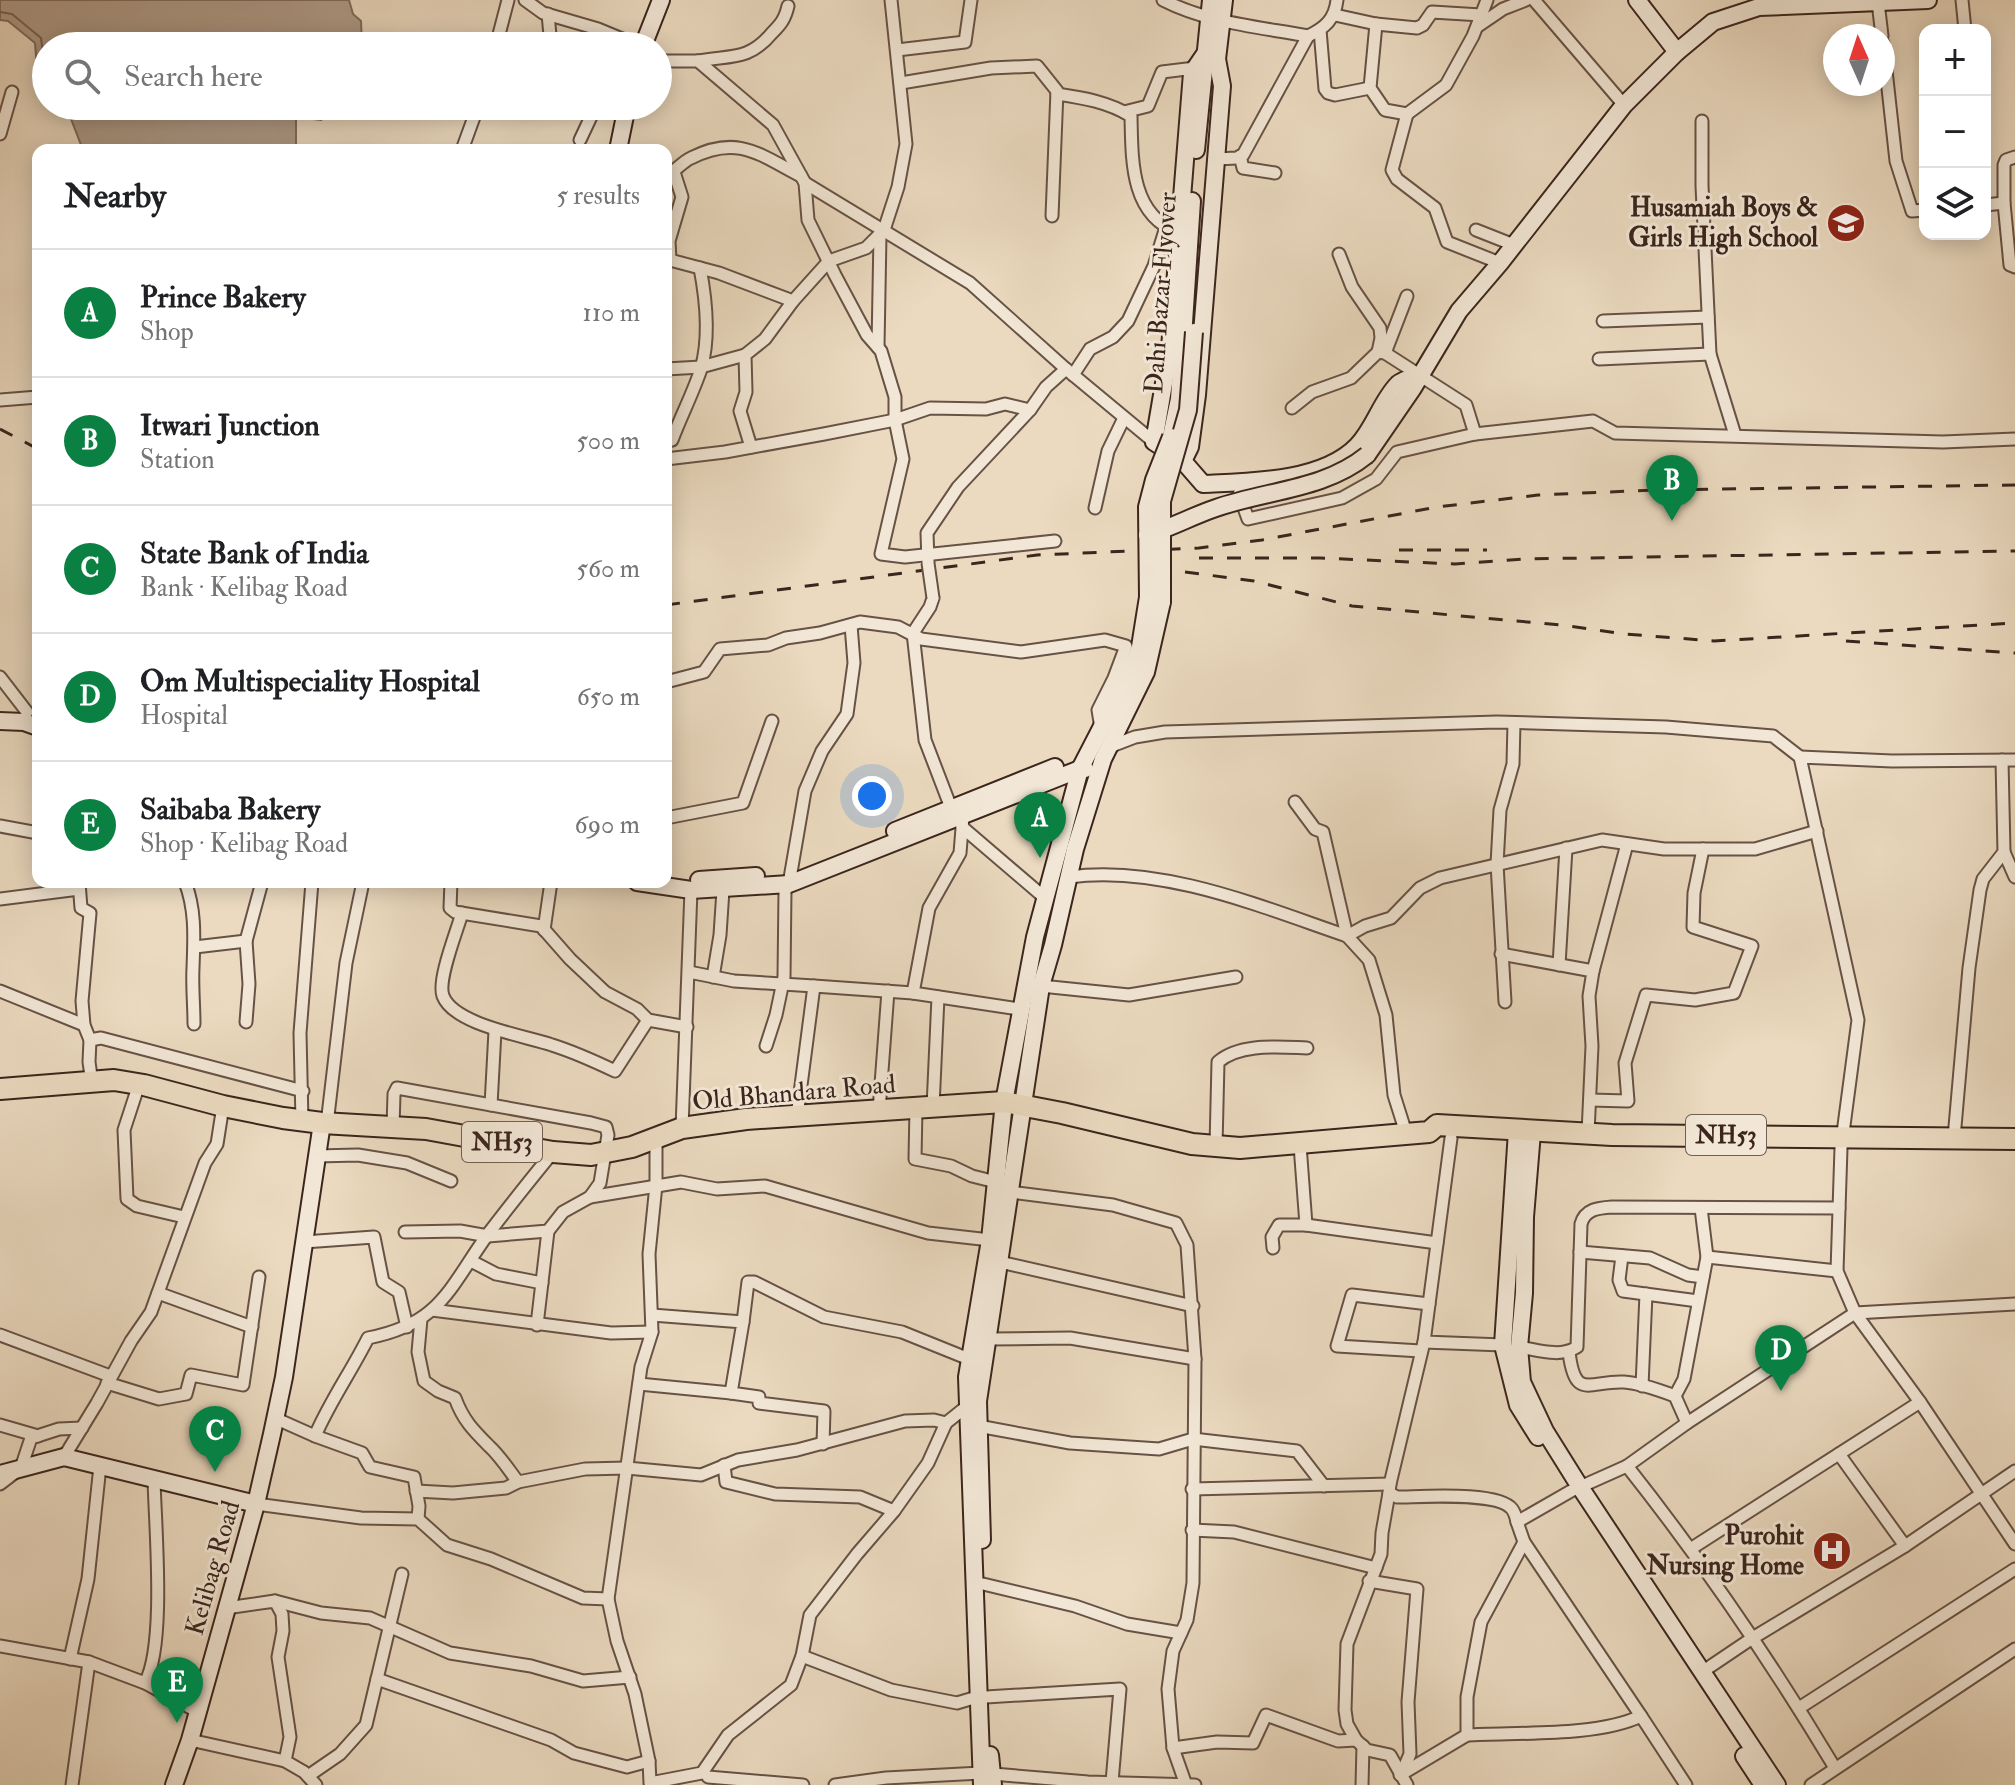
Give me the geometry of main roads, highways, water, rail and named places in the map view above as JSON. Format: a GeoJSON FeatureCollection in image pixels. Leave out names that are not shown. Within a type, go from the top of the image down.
{"type":"FeatureCollection","features":[{"type":"Feature","properties":{"kind":"highway","name":"Old Bhandara Road"},"geometry":{"type":"LineString","coordinates":[[0,1089],[114,1080],[223,1106],[317,1123],[468,1135],[553,1152],[591,1155],[632,1147],[682,1128],[746,1119],[1012,1103],[1192,1144],[1240,1148],[1429,1132],[1437,1138],[1452,1132],[1524,1137]]}},
{"type":"Feature","properties":{"kind":"highway","name":"NH53"},"geometry":{"type":"LineString","coordinates":[[1524,1137],[1588,1133],[2015,1152]]}},
{"type":"Feature","properties":{"kind":"highway","name":"NH53"},"geometry":{"type":"LineString","coordinates":[[1524,1137],[1590,1148],[2015,1139]]}},
{"type":"Feature","properties":{"kind":"main road"},"geometry":{"type":"LineString","coordinates":[[647,32],[661,0]]}},
{"type":"Feature","properties":{"kind":"main road"},"geometry":{"type":"LineString","coordinates":[[1211,0],[1216,20]]}},
{"type":"Feature","properties":{"kind":"main road"},"geometry":{"type":"LineString","coordinates":[[1183,461],[1190,447],[1197,395],[1222,86],[1207,65],[1216,20],[1224,0]]}},
{"type":"Feature","properties":{"kind":"main road"},"geometry":{"type":"LineString","coordinates":[[1637,0],[1677,52]]}},
{"type":"Feature","properties":{"kind":"main road"},"geometry":{"type":"LineString","coordinates":[[1154,532],[1217,508],[1326,480],[1349,469],[1367,455],[1459,311],[1624,105],[1677,52],[1713,22],[1759,3],[1928,0]]}},
{"type":"Feature","properties":{"kind":"main road"},"geometry":{"type":"LineString","coordinates":[[1207,65],[1192,73],[1172,229],[1170,348],[1154,442],[1183,461],[1203,484],[1277,479],[1336,461],[1357,446],[1399,382],[1417,381]]}},
{"type":"Feature","properties":{"kind":"main road","name":"Dahi Bazar Flyover"},"geometry":{"type":"LineString","coordinates":[[1096,760],[1109,722],[1146,672],[1162,602],[1154,532],[1188,410],[1207,65]]}},
{"type":"Feature","properties":{"kind":"main road"},"geometry":{"type":"LineString","coordinates":[[619,144],[624,120]]}},
{"type":"Feature","properties":{"kind":"main road"},"geometry":{"type":"LineString","coordinates":[[0,711],[32,719]]}},
{"type":"Feature","properties":{"kind":"main road"},"geometry":{"type":"LineString","coordinates":[[0,721],[32,719]]}},
{"type":"Feature","properties":{"kind":"main road"},"geometry":{"type":"LineString","coordinates":[[981,1697],[982,1487],[978,1426],[972,1404],[988,1339],[1010,1192],[1019,1009],[1045,898],[1109,722]]}},
{"type":"Feature","properties":{"kind":"main road"},"geometry":{"type":"LineString","coordinates":[[672,884],[723,884],[790,878],[958,816],[1096,760]]}},
{"type":"Feature","properties":{"kind":"main road"},"geometry":{"type":"LineString","coordinates":[[987,1779],[981,1697],[969,1359],[990,1240],[996,1182],[1012,1103],[1096,760]]}},
{"type":"Feature","properties":{"kind":"main road"},"geometry":{"type":"LineString","coordinates":[[672,878],[691,885]]}},
{"type":"Feature","properties":{"kind":"main road","name":"Kelibag Road"},"geometry":{"type":"LineString","coordinates":[[174,1785],[190,1740],[256,1504],[276,1416],[304,1242],[316,1156],[317,1123]]}},
{"type":"Feature","properties":{"kind":"main road"},"geometry":{"type":"LineString","coordinates":[[1524,1137],[1524,1293],[1511,1346],[1522,1382],[1575,1489],[1763,1785]]}},
{"type":"Feature","properties":{"kind":"main road"},"geometry":{"type":"LineString","coordinates":[[0,1474],[64,1457],[256,1504]]}},
{"type":"Feature","properties":{"kind":"main road"},"geometry":{"type":"LineString","coordinates":[[1575,1489],[1777,1785]]}},
{"type":"Feature","properties":{"kind":"water"},"geometry":{"type":"Polygon","coordinates":[[[0,0],[349,0],[353,14],[361,21],[361,32],[32,32],[32,41],[8,21],[0,20],[0,0]]]}},
{"type":"Feature","properties":{"kind":"water"},"geometry":{"type":"Polygon","coordinates":[[[71,120],[296,120],[296,144],[81,144],[71,120]]]}},
{"type":"Feature","properties":{"kind":"railway"},"geometry":{"type":"LineString","coordinates":[[0,429],[32,446]]}},
{"type":"Feature","properties":{"kind":"railway"},"geometry":{"type":"LineString","coordinates":[[672,604],[1037,555],[1199,548],[1262,540],[1437,507],[1538,495],[1655,490],[2015,485]]}},
{"type":"Feature","properties":{"kind":"railway"},"geometry":{"type":"LineString","coordinates":[[1399,550],[1487,550]]}},
{"type":"Feature","properties":{"kind":"railway"},"geometry":{"type":"LineString","coordinates":[[1199,558],[1320,558],[1455,564],[1523,559],[2015,551]]}},
{"type":"Feature","properties":{"kind":"railway"},"geometry":{"type":"LineString","coordinates":[[1185,572],[1254,581],[1352,606],[1714,641],[2015,623]]}},
{"type":"Feature","properties":{"kind":"railway"},"geometry":{"type":"LineString","coordinates":[[1846,641],[2015,653]]}},
{"type":"Feature","properties":{"kind":"place","name":"Husamiah Boys & Girls High School"},"geometry":{"type":"Point","coordinates":[1846,223]}},
{"type":"Feature","properties":{"kind":"place","name":"Itwari Junction"},"geometry":{"type":"Point","coordinates":[1672,521]}},
{"type":"Feature","properties":{"kind":"place","name":"Prince Bakery"},"geometry":{"type":"Point","coordinates":[1040,858]}},
{"type":"Feature","properties":{"kind":"place","name":"Om Multispeciality Hospital"},"geometry":{"type":"Point","coordinates":[1781,1391]}},
{"type":"Feature","properties":{"kind":"place","name":"State Bank of India"},"geometry":{"type":"Point","coordinates":[215,1472]}},
{"type":"Feature","properties":{"kind":"place","name":"Purohit Nursing Home"},"geometry":{"type":"Point","coordinates":[1832,1551]}},
{"type":"Feature","properties":{"kind":"place","name":"Saibaba Bakery"},"geometry":{"type":"Point","coordinates":[177,1723]}}]}
